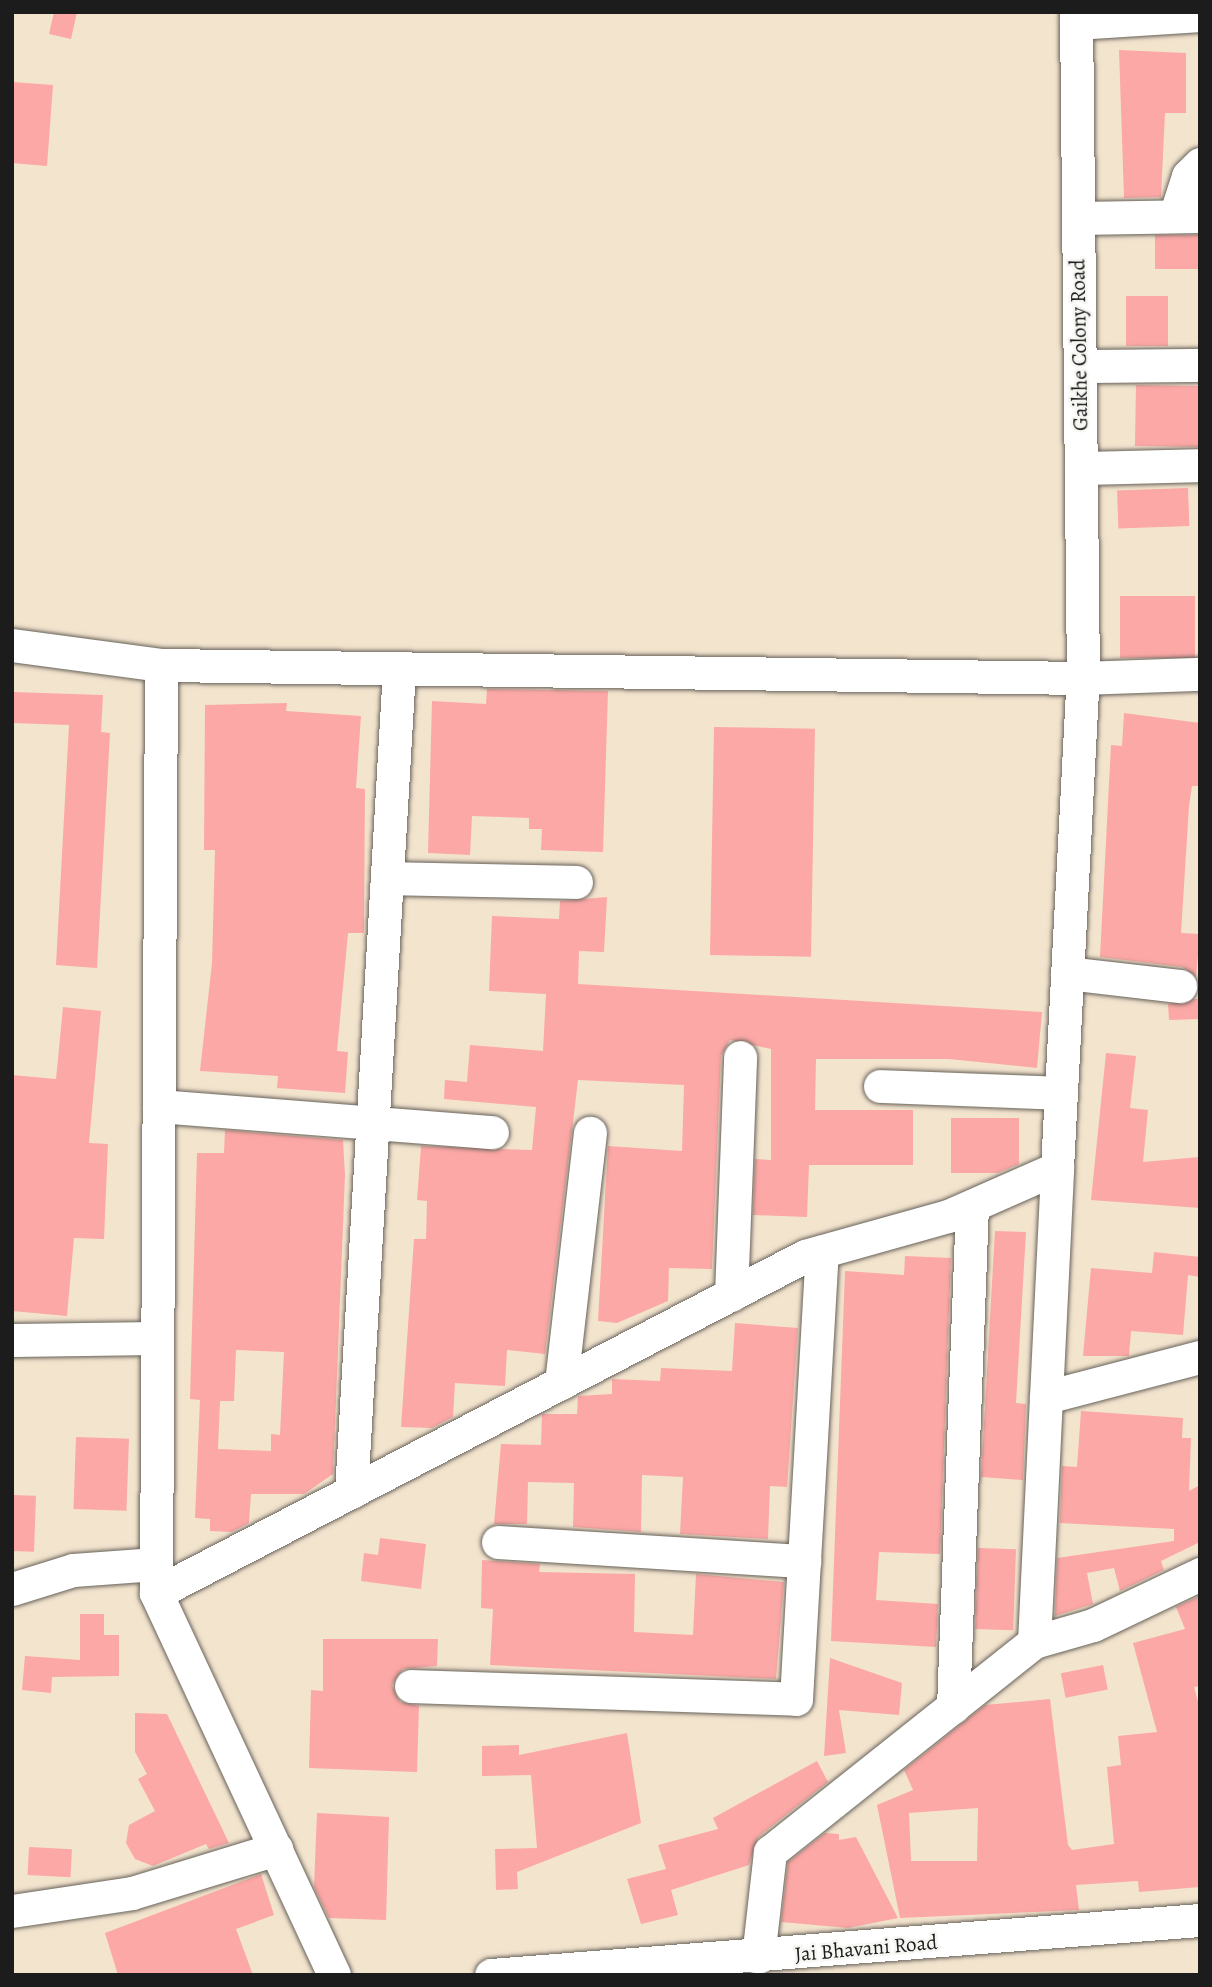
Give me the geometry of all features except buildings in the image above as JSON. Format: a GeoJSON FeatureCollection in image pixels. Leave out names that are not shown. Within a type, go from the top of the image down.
{"type":"FeatureCollection","features":[{"type":"Feature","properties":{"kind":"street"},"geometry":{"type":"LineString","coordinates":[[1076,18],[1200,15]]}},
{"type":"Feature","properties":{"kind":"street","name":"Gaikhe Colony Road"},"geometry":{"type":"LineString","coordinates":[[1034,1642],[1083,678],[1076,18]]}},
{"type":"Feature","properties":{"kind":"street"},"geometry":{"type":"LineString","coordinates":[[1078,218],[1187,216],[1188,176],[1200,164]]}},
{"type":"Feature","properties":{"kind":"street"},"geometry":{"type":"LineString","coordinates":[[1080,366],[1200,365]]}},
{"type":"Feature","properties":{"kind":"street"},"geometry":{"type":"LineString","coordinates":[[1081,468],[1200,465]]}},
{"type":"Feature","properties":{"kind":"street"},"geometry":{"type":"LineString","coordinates":[[12,645],[161,666],[1083,678],[1200,674]]}},
{"type":"Feature","properties":{"kind":"street"},"geometry":{"type":"LineString","coordinates":[[161,666],[156,1578],[334,1975]]}},
{"type":"Feature","properties":{"kind":"street"},"geometry":{"type":"LineString","coordinates":[[351,1492],[399,669]]}},
{"type":"Feature","properties":{"kind":"street"},"geometry":{"type":"LineString","coordinates":[[387,878],[576,882]]}},
{"type":"Feature","properties":{"kind":"street"},"geometry":{"type":"LineString","coordinates":[[1068,972],[1180,986]]}},
{"type":"Feature","properties":{"kind":"street"},"geometry":{"type":"LineString","coordinates":[[731,1295],[740,1057]]}},
{"type":"Feature","properties":{"kind":"street"},"geometry":{"type":"LineString","coordinates":[[880,1086],[1061,1093]]}},
{"type":"Feature","properties":{"kind":"street"},"geometry":{"type":"LineString","coordinates":[[159,1106],[492,1132]]}},
{"type":"Feature","properties":{"kind":"street"},"geometry":{"type":"LineString","coordinates":[[561,1382],[590,1133]]}},
{"type":"Feature","properties":{"kind":"street"},"geometry":{"type":"LineString","coordinates":[[12,1589],[73,1570],[156,1578],[351,1492],[731,1295],[822,1252],[972,1206],[1057,1168]]}},
{"type":"Feature","properties":{"kind":"street"},"geometry":{"type":"LineString","coordinates":[[953,1707],[972,1206]]}},
{"type":"Feature","properties":{"kind":"street"},"geometry":{"type":"LineString","coordinates":[[411,1686],[796,1699],[822,1252]]}},
{"type":"Feature","properties":{"kind":"street"},"geometry":{"type":"LineString","coordinates":[[12,1340],[157,1338]]}},
{"type":"Feature","properties":{"kind":"street"},"geometry":{"type":"LineString","coordinates":[[1046,1396],[1200,1357]]}},
{"type":"Feature","properties":{"kind":"street"},"geometry":{"type":"LineString","coordinates":[[498,1542],[804,1561]]}},
{"type":"Feature","properties":{"kind":"street"},"geometry":{"type":"LineString","coordinates":[[758,1957],[770,1852],[1034,1642],[1093,1625],[1200,1574]]}},
{"type":"Feature","properties":{"kind":"street"},"geometry":{"type":"LineString","coordinates":[[12,1911],[132,1893],[276,1849]]}},
{"type":"Feature","properties":{"kind":"street","name":"Jai Bhavani Road"},"geometry":{"type":"LineString","coordinates":[[491,1975],[659,1970],[758,1957],[1200,1920]]}}]}
